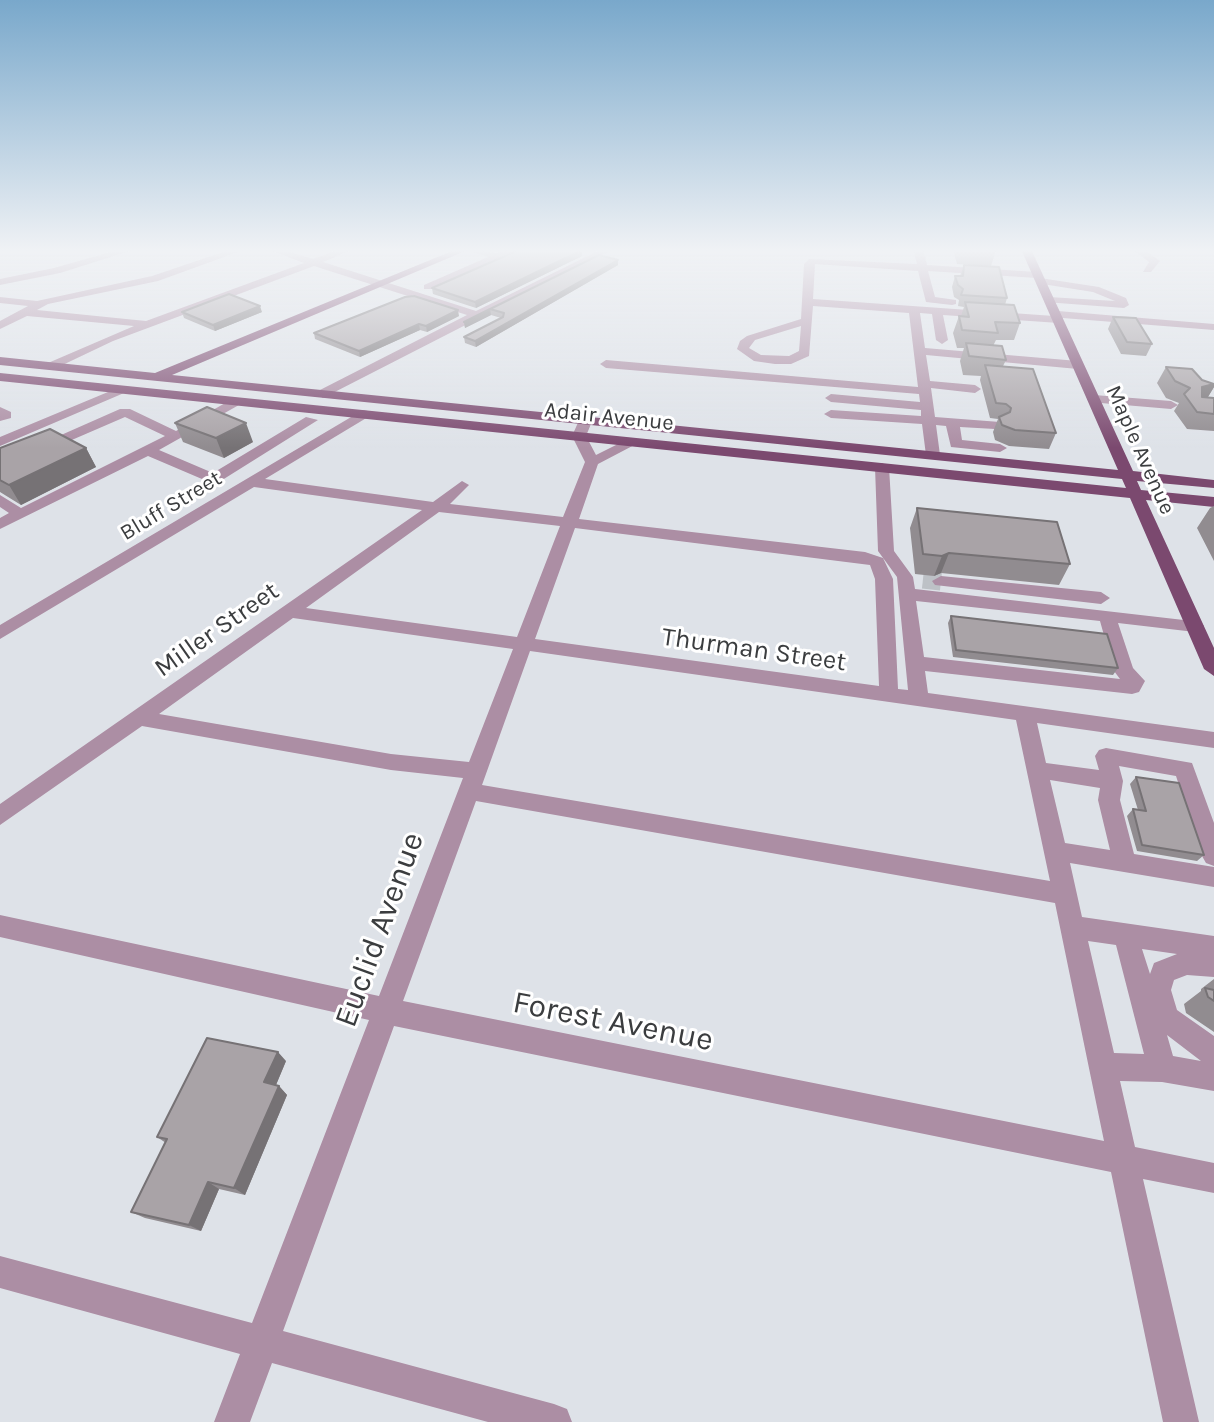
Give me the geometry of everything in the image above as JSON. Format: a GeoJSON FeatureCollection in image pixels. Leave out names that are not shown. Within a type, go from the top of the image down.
{"type":"FeatureCollection","features":[{"type":"Feature","properties":{"kind":"main road"},"geometry":{"type":"LineString","coordinates":[[125,390],[305,315]]}},
{"type":"Feature","properties":{"kind":"main road","name":"Maple Avenue"},"geometry":{"type":"LineString","coordinates":[[1057,317],[1204,637],[1214,669]]}},
{"type":"Feature","properties":{"kind":"main road","name":"Adair Avenue"},"geometry":{"type":"LineString","coordinates":[[0,361],[1214,484]]}},
{"type":"Feature","properties":{"kind":"main road","name":"Adair Avenue"},"geometry":{"type":"LineString","coordinates":[[0,377],[1214,502]]}},
{"type":"Feature","properties":{"kind":"street"},"geometry":{"type":"LineString","coordinates":[[0,326],[17,315]]}},
{"type":"Feature","properties":{"kind":"street"},"geometry":{"type":"LineString","coordinates":[[59,315],[150,324]]}},
{"type":"Feature","properties":{"kind":"street"},"geometry":{"type":"LineString","coordinates":[[52,366],[173,315]]}},
{"type":"Feature","properties":{"kind":"street"},"geometry":{"type":"LineString","coordinates":[[323,394],[478,315]]}},
{"type":"Feature","properties":{"kind":"street"},"geometry":{"type":"LineString","coordinates":[[806,321],[751,338],[744,343],[743,349],[758,358],[783,360],[800,357],[805,353],[807,315]]}},
{"type":"Feature","properties":{"kind":"street"},"geometry":{"type":"LineString","coordinates":[[915,315],[933,455]]}},
{"type":"Feature","properties":{"kind":"street"},"geometry":{"type":"LineString","coordinates":[[938,315],[942,340]]}},
{"type":"Feature","properties":{"kind":"street"},"geometry":{"type":"LineString","coordinates":[[1024,315],[1214,327]]}},
{"type":"Feature","properties":{"kind":"street"},"geometry":{"type":"LineString","coordinates":[[431,338],[442,344],[453,342]]}},
{"type":"Feature","properties":{"kind":"street"},"geometry":{"type":"LineString","coordinates":[[920,351],[1078,365]]}},
{"type":"Feature","properties":{"kind":"street"},"geometry":{"type":"LineString","coordinates":[[606,364],[924,388],[975,389]]}},
{"type":"Feature","properties":{"kind":"street"},"geometry":{"type":"LineString","coordinates":[[0,442],[125,390]]}},
{"type":"Feature","properties":{"kind":"street"},"geometry":{"type":"LineString","coordinates":[[831,398],[928,414],[952,422],[995,425]]}},
{"type":"Feature","properties":{"kind":"street"},"geometry":{"type":"LineString","coordinates":[[1094,399],[1171,405]]}},
{"type":"Feature","properties":{"kind":"street"},"geometry":{"type":"LineString","coordinates":[[0,524],[239,401]]}},
{"type":"Feature","properties":{"kind":"street"},"geometry":{"type":"LineString","coordinates":[[831,414],[965,411]]}},
{"type":"Feature","properties":{"kind":"street"},"geometry":{"type":"LineString","coordinates":[[0,467],[125,412],[176,436]]}},
{"type":"Feature","properties":{"kind":"street","name":"Bluff Street"},"geometry":{"type":"LineString","coordinates":[[0,633],[363,414]]}},
{"type":"Feature","properties":{"kind":"street"},"geometry":{"type":"LineString","coordinates":[[586,419],[579,436],[592,462],[633,442]]}},
{"type":"Feature","properties":{"kind":"street"},"geometry":{"type":"LineString","coordinates":[[147,450],[214,479],[311,420]]}},
{"type":"Feature","properties":{"kind":"street"},"geometry":{"type":"LineString","coordinates":[[952,422],[956,444],[1000,448]]}},
{"type":"Feature","properties":{"kind":"street","name":"Euclid Avenue"},"geometry":{"type":"LineString","coordinates":[[232,1422],[592,462]]}},
{"type":"Feature","properties":{"kind":"street"},"geometry":{"type":"LineString","coordinates":[[882,467],[886,551],[919,583],[1104,607],[1204,637]]}},
{"type":"Feature","properties":{"kind":"street"},"geometry":{"type":"LineString","coordinates":[[253,482],[570,524],[865,557],[877,562],[884,579],[889,695]]}},
{"type":"Feature","properties":{"kind":"street","name":"Miller Street"},"geometry":{"type":"LineString","coordinates":[[0,816],[462,485]]}},
{"type":"Feature","properties":{"kind":"street"},"geometry":{"type":"LineString","coordinates":[[0,500],[20,514]]}},
{"type":"Feature","properties":{"kind":"street"},"geometry":{"type":"LineString","coordinates":[[919,583],[1104,607]]}},
{"type":"Feature","properties":{"kind":"street"},"geometry":{"type":"LineString","coordinates":[[919,583],[916,663],[919,699]]}},
{"type":"Feature","properties":{"kind":"street"},"geometry":{"type":"LineString","coordinates":[[916,663],[1132,687],[1135,681],[1124,671],[1104,607]]}},
{"type":"Feature","properties":{"kind":"street","name":"Thurman Street"},"geometry":{"type":"LineString","coordinates":[[288,611],[1214,740]]}},
{"type":"Feature","properties":{"kind":"street"},"geometry":{"type":"LineString","coordinates":[[1025,714],[1181,1422]]}},
{"type":"Feature","properties":{"kind":"street"},"geometry":{"type":"LineString","coordinates":[[137,718],[282,741],[472,781],[1064,894]]}},
{"type":"Feature","properties":{"kind":"street"},"geometry":{"type":"LineString","coordinates":[[1133,729],[1143,762]]}},
{"type":"Feature","properties":{"kind":"street"},"geometry":{"type":"LineString","coordinates":[[1125,862],[1109,800],[1112,781],[1106,756],[1184,769],[1214,856]]}},
{"type":"Feature","properties":{"kind":"street"},"geometry":{"type":"LineString","coordinates":[[1038,770],[1112,781]]}},
{"type":"Feature","properties":{"kind":"street"},"geometry":{"type":"LineString","coordinates":[[1055,851],[1214,877]]}},
{"type":"Feature","properties":{"kind":"street","name":"Forest Avenue"},"geometry":{"type":"LineString","coordinates":[[0,926],[387,1011],[1214,1178]]}},
{"type":"Feature","properties":{"kind":"street"},"geometry":{"type":"LineString","coordinates":[[1073,927],[1214,948]]}},
{"type":"Feature","properties":{"kind":"street"},"geometry":{"type":"LineString","coordinates":[[1126,935],[1162,1068]]}},
{"type":"Feature","properties":{"kind":"street"},"geometry":{"type":"LineString","coordinates":[[1214,965],[1187,963],[1163,972],[1158,990],[1166,1018],[1214,1053]]}},
{"type":"Feature","properties":{"kind":"street"},"geometry":{"type":"LineString","coordinates":[[1103,1067],[1162,1068],[1214,1077]]}},
{"type":"Feature","properties":{"kind":"street"},"geometry":{"type":"LineString","coordinates":[[0,1272],[554,1422]]}},
{"type":"Feature","properties":{"kind":"building"},"geometry":{"type":"Polygon","coordinates":[[[190,315],[237,315],[213,325],[190,315]]]}},
{"type":"Feature","properties":{"kind":"building"},"geometry":{"type":"Polygon","coordinates":[[[359,315],[447,315],[426,326],[419,324],[359,351],[314,333],[359,315]]]}},
{"type":"Feature","properties":{"kind":"building"},"geometry":{"type":"Polygon","coordinates":[[[520,315],[475,341],[464,337],[503,317],[520,315]]]}},
{"type":"Feature","properties":{"kind":"building"},"geometry":{"type":"Polygon","coordinates":[[[1017,315],[1020,323],[995,322],[998,333],[962,330],[959,316],[1017,315]]]}},
{"type":"Feature","properties":{"kind":"building"},"geometry":{"type":"Polygon","coordinates":[[[1113,317],[1136,318],[1152,344],[1127,342],[1113,317]]]}},
{"type":"Feature","properties":{"kind":"building"},"geometry":{"type":"Polygon","coordinates":[[[966,343],[1002,346],[1006,360],[969,356],[966,343]]]}},
{"type":"Feature","properties":{"kind":"building"},"geometry":{"type":"Polygon","coordinates":[[[985,365],[1033,369],[1056,433],[1015,430],[1002,425],[999,417],[1010,412],[1011,408],[996,403],[985,365]]]}},
{"type":"Feature","properties":{"kind":"building"},"geometry":{"type":"Polygon","coordinates":[[[1166,367],[1192,369],[1202,380],[1214,384],[1202,387],[1202,397],[1214,398],[1214,414],[1197,412],[1184,394],[1190,388],[1175,381],[1166,367]]]}},
{"type":"Feature","properties":{"kind":"building"},"geometry":{"type":"Polygon","coordinates":[[[207,407],[246,423],[216,438],[175,423],[207,407]]]}},
{"type":"Feature","properties":{"kind":"building"},"geometry":{"type":"Polygon","coordinates":[[[50,429],[86,448],[9,485],[0,480],[0,448],[50,429]]]}},
{"type":"Feature","properties":{"kind":"building"},"geometry":{"type":"Polygon","coordinates":[[[917,508],[1057,522],[1070,564],[949,553],[942,556],[923,554],[917,508]]]}},
{"type":"Feature","properties":{"kind":"building"},"geometry":{"type":"Polygon","coordinates":[[[951,616],[1107,634],[1118,668],[956,650],[951,616]]]}},
{"type":"Feature","properties":{"kind":"building"},"geometry":{"type":"Polygon","coordinates":[[[1136,777],[1179,783],[1204,855],[1142,845],[1133,809],[1146,811],[1136,777]]]}},
{"type":"Feature","properties":{"kind":"building"},"geometry":{"type":"Polygon","coordinates":[[[1205,988],[1214,990],[1214,1001],[1208,997],[1205,988]]]}},
{"type":"Feature","properties":{"kind":"building"},"geometry":{"type":"Polygon","coordinates":[[[207,1038],[278,1052],[264,1082],[279,1086],[234,1188],[208,1182],[189,1225],[131,1212],[167,1139],[157,1137],[207,1038]]]}},
{"type":"Feature","properties":{"kind":"tunnel"},"geometry":{"type":"LineString","coordinates":[[923,579],[941,581]]}}]}
